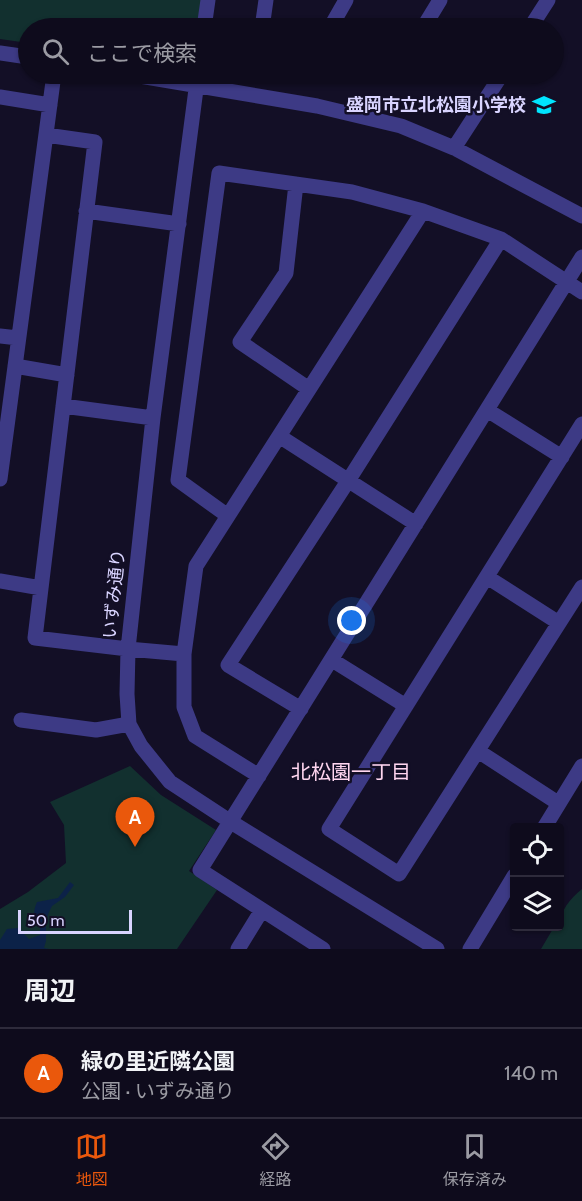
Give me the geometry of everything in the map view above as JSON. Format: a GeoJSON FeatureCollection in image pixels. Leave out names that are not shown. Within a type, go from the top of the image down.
{"type":"FeatureCollection","features":[{"type":"Feature","properties":{"kind":"street"},"geometry":{"type":"LineString","coordinates":[[205,18],[208,0]]}},
{"type":"Feature","properties":{"kind":"street"},"geometry":{"type":"LineString","coordinates":[[263,18],[266,0]]}},
{"type":"Feature","properties":{"kind":"street"},"geometry":{"type":"LineString","coordinates":[[336,18],[346,0]]}},
{"type":"Feature","properties":{"kind":"street"},"geometry":{"type":"LineString","coordinates":[[429,18],[440,0]]}},
{"type":"Feature","properties":{"kind":"street"},"geometry":{"type":"LineString","coordinates":[[536,18],[548,0]]}},
{"type":"Feature","properties":{"kind":"street"},"geometry":{"type":"LineString","coordinates":[[0,53],[18,56]]}},
{"type":"Feature","properties":{"kind":"street"},"geometry":{"type":"LineString","coordinates":[[0,478],[53,84]]}},
{"type":"Feature","properties":{"kind":"street","name":"いずみ通り"},"geometry":{"type":"LineString","coordinates":[[196,84],[153,418],[128,649],[129,724],[141,746],[170,782],[437,949]]}},
{"type":"Feature","properties":{"kind":"street"},"geometry":{"type":"LineString","coordinates":[[219,84],[401,126],[454,148],[582,216]]}},
{"type":"Feature","properties":{"kind":"street"},"geometry":{"type":"LineString","coordinates":[[454,148],[496,84]]}},
{"type":"Feature","properties":{"kind":"street"},"geometry":{"type":"LineString","coordinates":[[0,97],[50,105]]}},
{"type":"Feature","properties":{"kind":"street"},"geometry":{"type":"LineString","coordinates":[[46,135],[95,142],[35,638],[184,654]]}},
{"type":"Feature","properties":{"kind":"street"},"geometry":{"type":"LineString","coordinates":[[228,516],[178,480],[219,173],[352,192],[423,211],[501,239],[582,292]]}},
{"type":"Feature","properties":{"kind":"street"},"geometry":{"type":"LineString","coordinates":[[296,184],[285,273],[240,342],[309,388]]}},
{"type":"Feature","properties":{"kind":"street"},"geometry":{"type":"LineString","coordinates":[[86,211],[179,224]]}},
{"type":"Feature","properties":{"kind":"street"},"geometry":{"type":"LineString","coordinates":[[259,776],[195,736],[184,707],[184,654],[196,566],[423,211]]}},
{"type":"Feature","properties":{"kind":"street"},"geometry":{"type":"LineString","coordinates":[[301,709],[228,664],[348,481],[501,239]]}},
{"type":"Feature","properties":{"kind":"street"},"geometry":{"type":"LineString","coordinates":[[323,949],[200,870],[582,257]]}},
{"type":"Feature","properties":{"kind":"street"},"geometry":{"type":"LineString","coordinates":[[0,336],[18,338]]}},
{"type":"Feature","properties":{"kind":"street"},"geometry":{"type":"LineString","coordinates":[[15,366],[67,375]]}},
{"type":"Feature","properties":{"kind":"street"},"geometry":{"type":"LineString","coordinates":[[63,406],[153,418]]}},
{"type":"Feature","properties":{"kind":"street"},"geometry":{"type":"LineString","coordinates":[[487,410],[562,457]]}},
{"type":"Feature","properties":{"kind":"street"},"geometry":{"type":"LineString","coordinates":[[582,424],[329,829],[399,874],[582,587]]}},
{"type":"Feature","properties":{"kind":"street"},"geometry":{"type":"LineString","coordinates":[[279,436],[416,524]]}},
{"type":"Feature","properties":{"kind":"street"},"geometry":{"type":"LineString","coordinates":[[487,577],[559,623]]}},
{"type":"Feature","properties":{"kind":"street"},"geometry":{"type":"LineString","coordinates":[[0,581],[41,588]]}},
{"type":"Feature","properties":{"kind":"street"},"geometry":{"type":"LineString","coordinates":[[332,660],[406,706]]}},
{"type":"Feature","properties":{"kind":"street"},"geometry":{"type":"LineString","coordinates":[[21,720],[96,730],[129,724]]}},
{"type":"Feature","properties":{"kind":"street"},"geometry":{"type":"LineString","coordinates":[[478,751],[558,803]]}},
{"type":"Feature","properties":{"kind":"street"},"geometry":{"type":"LineString","coordinates":[[547,823],[582,766]]}},
{"type":"Feature","properties":{"kind":"street"},"geometry":{"type":"LineString","coordinates":[[470,949],[513,877]]}},
{"type":"Feature","properties":{"kind":"street"},"geometry":{"type":"LineString","coordinates":[[238,949],[262,910]]}},
{"type":"Feature","properties":{"kind":"green space"},"geometry":{"type":"Polygon","coordinates":[[[0,0],[203,0],[202,18],[18,18],[18,42],[0,39],[0,0]]]}},
{"type":"Feature","properties":{"kind":"green space"},"geometry":{"type":"Polygon","coordinates":[[[130,766],[161,795],[216,830],[189,871],[217,890],[177,949],[0,949],[0,909],[28,892],[66,863],[64,825],[50,802],[130,766]]]}},
{"type":"Feature","properties":{"kind":"green space"},"geometry":{"type":"Polygon","coordinates":[[[582,889],[582,949],[541,949],[552,931],[564,931],[564,910],[582,889]]]}},
{"type":"Feature","properties":{"kind":"water"},"geometry":{"type":"Polygon","coordinates":[[[70,882],[74,885],[65,897],[52,906],[46,920],[44,948],[49,949],[0,949],[0,940],[7,929],[18,928],[29,939],[40,935],[40,928],[34,916],[37,902],[58,898],[70,882]]]}},
{"type":"Feature","properties":{"kind":"place","name":"盛岡市立北松園小学校"},"geometry":{"type":"Point","coordinates":[544,105]}},
{"type":"Feature","properties":{"kind":"place","name":"緑の里近隣公園"},"geometry":{"type":"Point","coordinates":[135,847]}},
{"type":"Feature","properties":{"kind":"district","name":"北松園一丁目"},"geometry":{"type":"Point","coordinates":[351,772]}}]}
